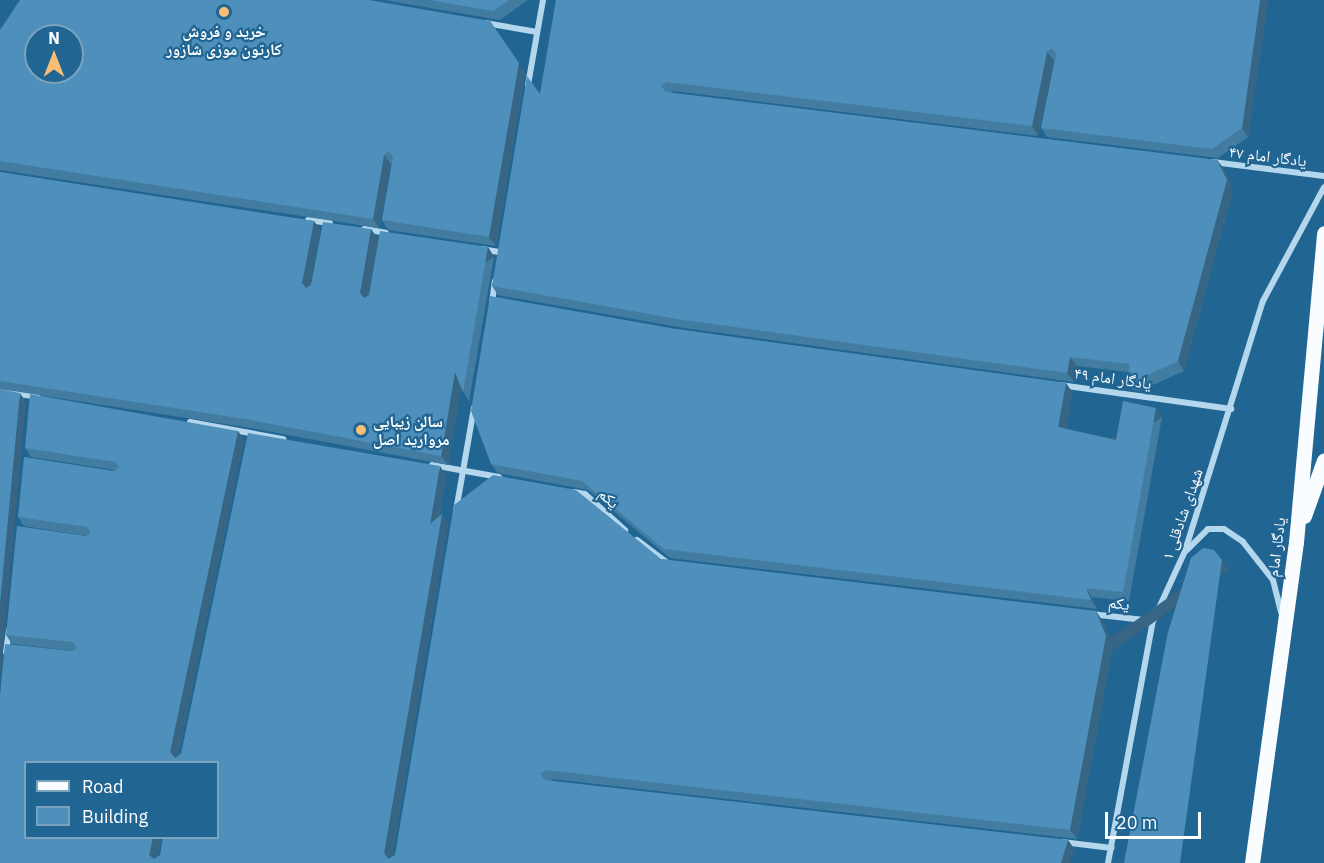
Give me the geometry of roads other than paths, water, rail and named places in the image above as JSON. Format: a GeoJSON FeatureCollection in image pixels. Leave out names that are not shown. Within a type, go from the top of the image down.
{"type":"FeatureCollection","features":[{"type":"Feature","properties":{"kind":"main road","name":"یادگار امام"},"geometry":{"type":"LineString","coordinates":[[1252,863],[1296,542],[1324,233]]}},
{"type":"Feature","properties":{"kind":"main road"},"geometry":{"type":"LineString","coordinates":[[1320,274],[1324,300]]}},
{"type":"Feature","properties":{"kind":"main road"},"geometry":{"type":"LineString","coordinates":[[1296,542],[1324,460]]}},
{"type":"Feature","properties":{"kind":"street"},"geometry":{"type":"LineString","coordinates":[[527,90],[543,0]]}},
{"type":"Feature","properties":{"kind":"street"},"geometry":{"type":"LineString","coordinates":[[475,21],[537,32]]}},
{"type":"Feature","properties":{"kind":"street","name":"یادگار امام ۴۷"},"geometry":{"type":"LineString","coordinates":[[1206,162],[1324,176]]}},
{"type":"Feature","properties":{"kind":"street","name":"شهدای شادقلی ۱"},"geometry":{"type":"LineString","coordinates":[[1108,863],[1153,621],[1185,551],[1263,301],[1324,187]]}},
{"type":"Feature","properties":{"kind":"street"},"geometry":{"type":"LineString","coordinates":[[303,219],[338,225]]}},
{"type":"Feature","properties":{"kind":"street"},"geometry":{"type":"LineString","coordinates":[[360,228],[394,234]]}},
{"type":"Feature","properties":{"kind":"street"},"geometry":{"type":"LineString","coordinates":[[498,264],[501,240]]}},
{"type":"Feature","properties":{"kind":"street"},"geometry":{"type":"LineString","coordinates":[[476,248],[500,252]]}},
{"type":"Feature","properties":{"kind":"street"},"geometry":{"type":"LineString","coordinates":[[490,310],[496,276]]}},
{"type":"Feature","properties":{"kind":"street"},"geometry":{"type":"LineString","coordinates":[[492,299],[504,301]]}},
{"type":"Feature","properties":{"kind":"street","name":"یادگار امام ۴۹"},"geometry":{"type":"LineString","coordinates":[[1054,384],[1231,409]]}},
{"type":"Feature","properties":{"kind":"street"},"geometry":{"type":"LineString","coordinates":[[0,392],[44,398]]}},
{"type":"Feature","properties":{"kind":"street"},"geometry":{"type":"LineString","coordinates":[[31,407],[32,396]]}},
{"type":"Feature","properties":{"kind":"street"},"geometry":{"type":"LineString","coordinates":[[455,516],[475,402]]}},
{"type":"Feature","properties":{"kind":"street"},"geometry":{"type":"LineString","coordinates":[[182,421],[296,441]]}},
{"type":"Feature","properties":{"kind":"street"},"geometry":{"type":"LineString","coordinates":[[249,444],[251,433]]}},
{"type":"Feature","properties":{"kind":"street"},"geometry":{"type":"LineString","coordinates":[[418,463],[507,479]]}},
{"type":"Feature","properties":{"kind":"street","name":"یکم"},"geometry":{"type":"LineString","coordinates":[[563,490],[585,494],[668,563],[680,564]]}},
{"type":"Feature","properties":{"kind":"street"},"geometry":{"type":"LineString","coordinates":[[1185,551],[1208,529],[1224,529],[1244,542],[1273,580],[1285,625]]}},
{"type":"Feature","properties":{"kind":"street","name":"یکم"},"geometry":{"type":"LineString","coordinates":[[1082,613],[1153,621]]}},
{"type":"Feature","properties":{"kind":"street"},"geometry":{"type":"LineString","coordinates":[[6,660],[9,625]]}},
{"type":"Feature","properties":{"kind":"street"},"geometry":{"type":"LineString","coordinates":[[1054,841],[1112,848]]}},
{"type":"Feature","properties":{"kind":"place","name":"خرید و فروش کارتون موزی شازور"},"geometry":{"type":"Point","coordinates":[224,12]}},
{"type":"Feature","properties":{"kind":"place","name":"سالن زیبایی مروارید اصل"},"geometry":{"type":"Point","coordinates":[361,430]}}]}
